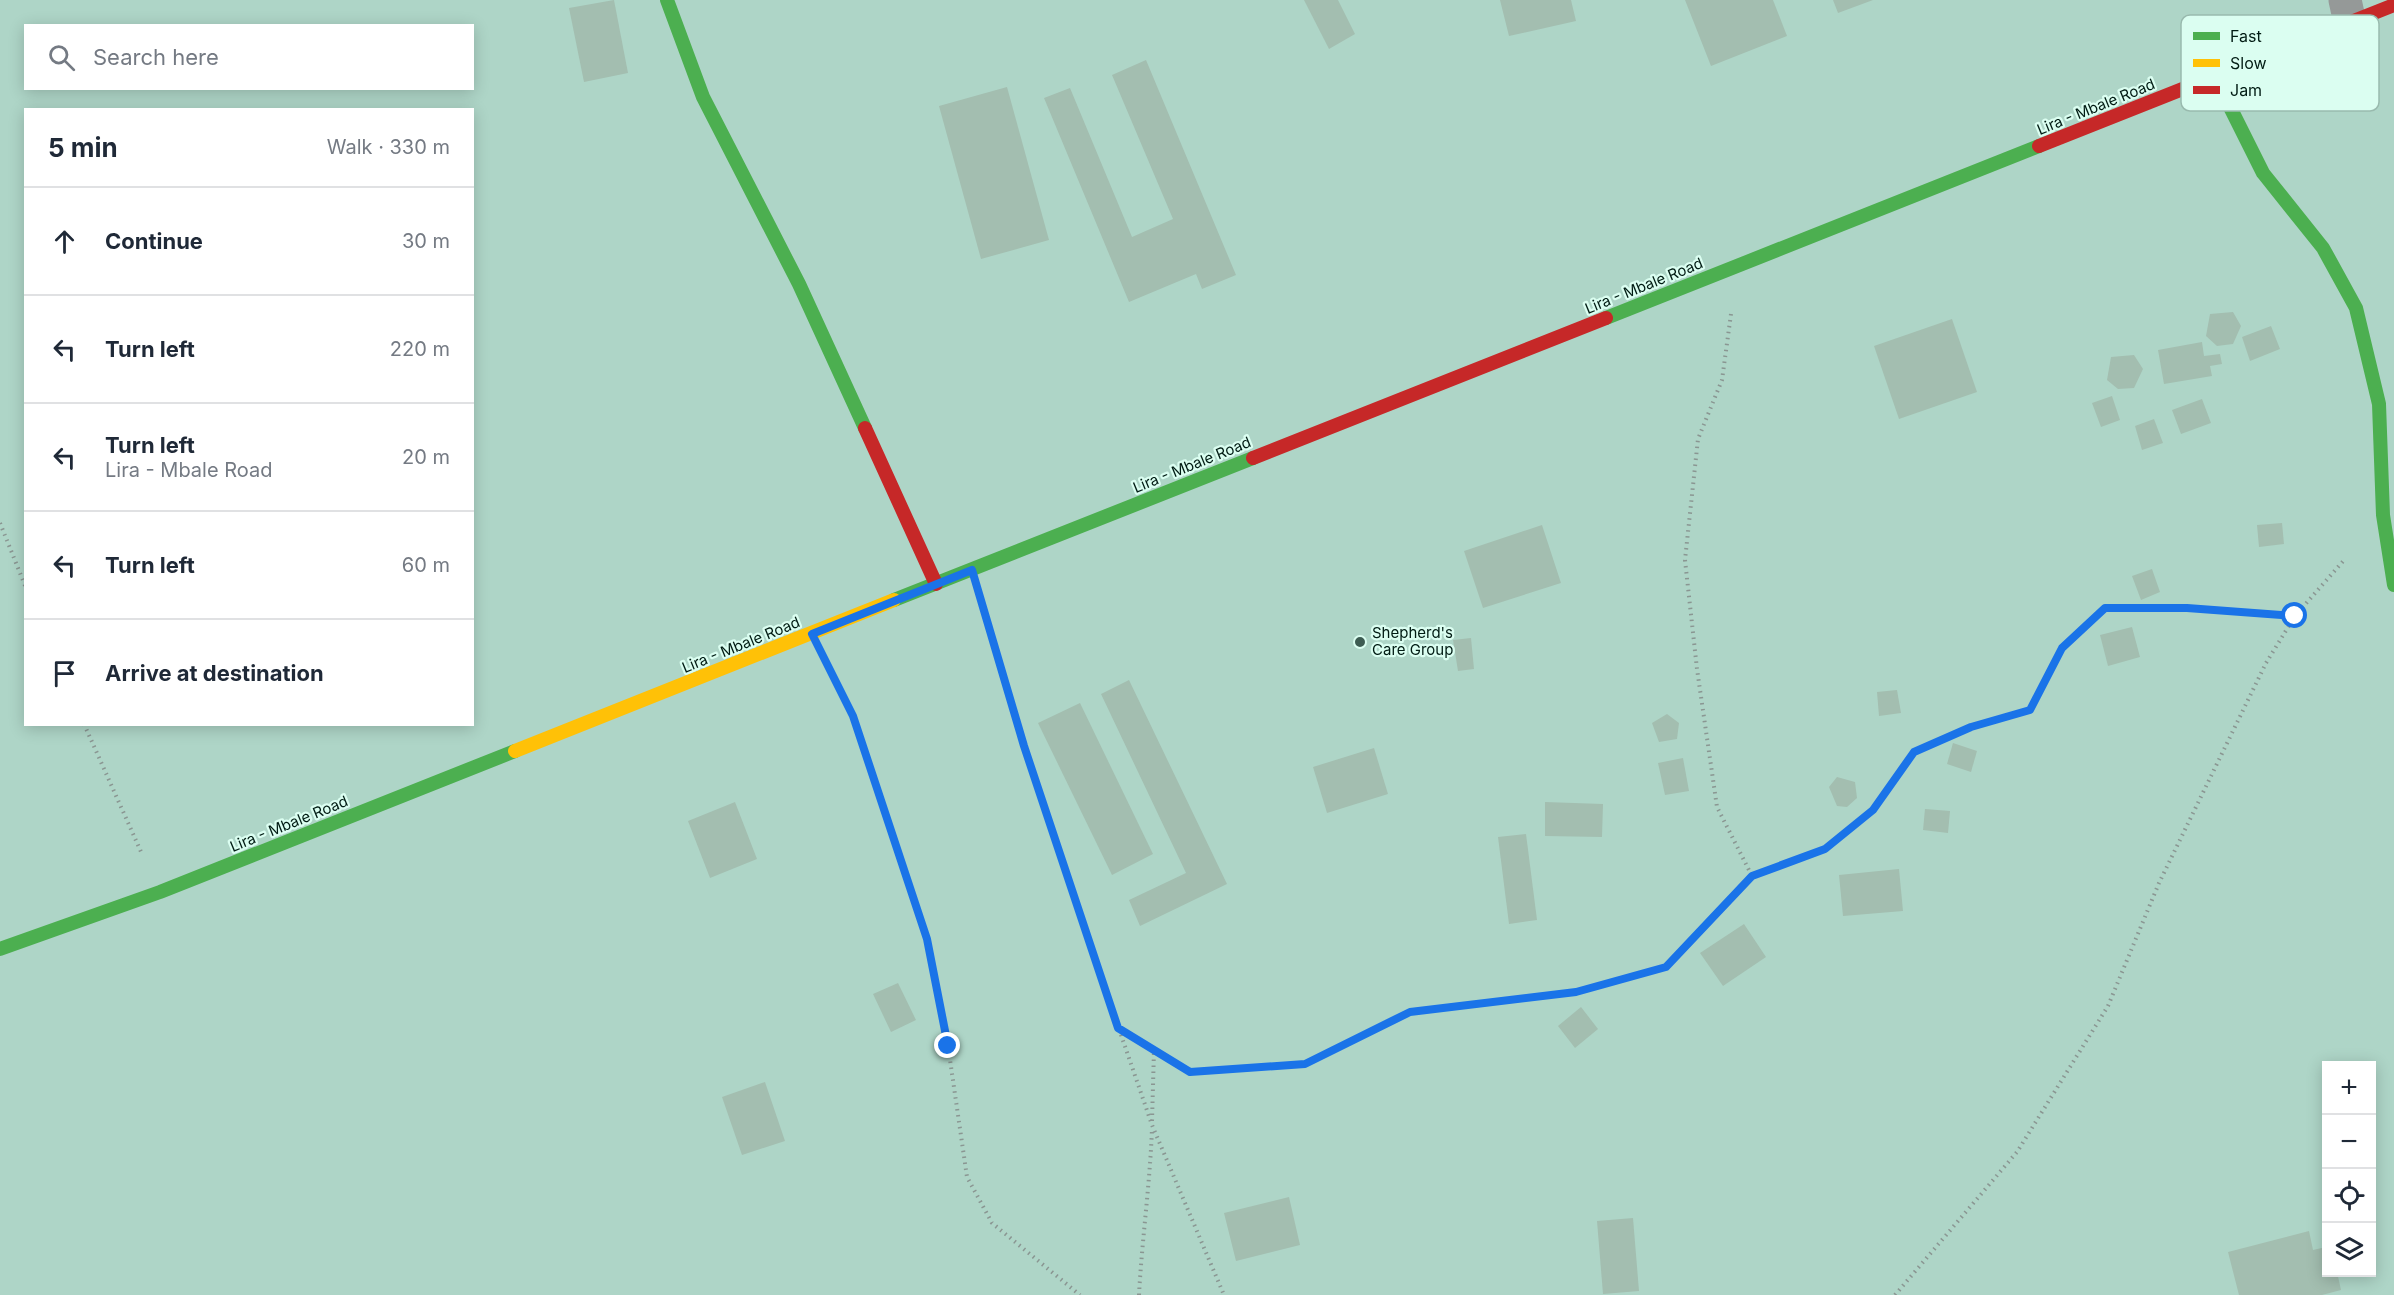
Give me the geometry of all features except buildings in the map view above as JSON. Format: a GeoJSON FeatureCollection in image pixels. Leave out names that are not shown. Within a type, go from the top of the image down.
{"type":"FeatureCollection","features":[{"type":"Feature","properties":{"kind":"main road"},"geometry":{"type":"LineString","coordinates":[[667,0],[703,97],[799,284],[936,584]]}},
{"type":"Feature","properties":{"kind":"main road","name":"Lira - Mbale Road"},"geometry":{"type":"LineString","coordinates":[[2347,11],[2394,5]]}},
{"type":"Feature","properties":{"kind":"main road","name":"Lira - Mbale Road"},"geometry":{"type":"LineString","coordinates":[[0,949],[160,892],[2181,90]]}},
{"type":"Feature","properties":{"kind":"main road"},"geometry":{"type":"LineString","coordinates":[[2232,111],[2264,173],[2323,248],[2356,308],[2379,404],[2383,515],[2394,585]]}},
{"type":"Feature","properties":{"kind":"path"},"geometry":{"type":"LineString","coordinates":[[1737,266],[1722,380],[1698,439],[1685,560],[1697,669],[1717,807],[1752,876]]}},
{"type":"Feature","properties":{"kind":"path"},"geometry":{"type":"LineString","coordinates":[[1895,1295],[2017,1152],[2108,1006],[2159,883],[2266,663],[2295,616],[2383,515]]}},
{"type":"Feature","properties":{"kind":"path"},"geometry":{"type":"LineString","coordinates":[[0,523],[24,583]]}},
{"type":"Feature","properties":{"kind":"path"},"geometry":{"type":"LineString","coordinates":[[972,570],[1024,746],[1118,1028],[1152,1125],[1224,1295]]}},
{"type":"Feature","properties":{"kind":"path"},"geometry":{"type":"LineString","coordinates":[[1118,1028],[1190,1072],[1305,1064],[1410,1012],[1576,992],[1666,967],[1752,876],[1825,849],[1873,810],[1914,752],[1971,727],[2030,710],[2062,648],[2105,608],[2187,608],[2295,616]]}},
{"type":"Feature","properties":{"kind":"path"},"geometry":{"type":"LineString","coordinates":[[812,634],[853,716],[927,939],[948,1046],[967,1176],[992,1223],[1080,1295]]}},
{"type":"Feature","properties":{"kind":"path"},"geometry":{"type":"LineString","coordinates":[[85,726],[160,892]]}},
{"type":"Feature","properties":{"kind":"path"},"geometry":{"type":"LineString","coordinates":[[1139,1295],[1144,1216],[1151,1170],[1154,1050]]}},
{"type":"Feature","properties":{"kind":"traffic: fast"},"geometry":{"type":"LineString","coordinates":[[667,0],[703,97],[799,284],[865,428]]}},
{"type":"Feature","properties":{"kind":"traffic: fast"},"geometry":{"type":"LineString","coordinates":[[2232,111],[2263,173],[2323,248],[2356,308],[2379,404],[2383,515],[2394,585]]}},
{"type":"Feature","properties":{"kind":"traffic: fast"},"geometry":{"type":"LineString","coordinates":[[1606,318],[2039,146]]}},
{"type":"Feature","properties":{"kind":"traffic: fast"},"geometry":{"type":"LineString","coordinates":[[894,600],[1253,458]]}},
{"type":"Feature","properties":{"kind":"traffic: fast"},"geometry":{"type":"LineString","coordinates":[[0,949],[160,892],[515,751]]}},
{"type":"Feature","properties":{"kind":"traffic: slow"},"geometry":{"type":"LineString","coordinates":[[515,751],[894,600]]}},
{"type":"Feature","properties":{"kind":"traffic: jam"},"geometry":{"type":"LineString","coordinates":[[2369,15],[2394,5]]}},
{"type":"Feature","properties":{"kind":"traffic: jam"},"geometry":{"type":"LineString","coordinates":[[2039,146],[2181,90]]}},
{"type":"Feature","properties":{"kind":"traffic: jam"},"geometry":{"type":"LineString","coordinates":[[1253,458],[1606,318]]}},
{"type":"Feature","properties":{"kind":"traffic: jam"},"geometry":{"type":"LineString","coordinates":[[865,428],[936,584]]}},
{"type":"Feature","properties":{"kind":"place","name":"Shepherd's Care Group"},"geometry":{"type":"Point","coordinates":[1360,642]}},
{"type":"Feature","properties":{"kind":"route"},"geometry":{"type":"LineString","coordinates":[[948,1046],[927,939],[853,716],[812,634],[972,570],[1024,746],[1118,1028],[1190,1072],[1305,1064],[1410,1012],[1576,992],[1666,967],[1752,876],[1825,849],[1873,810],[1914,752],[1971,727],[2030,710],[2062,648],[2105,608],[2187,608],[2295,616]]}}]}
